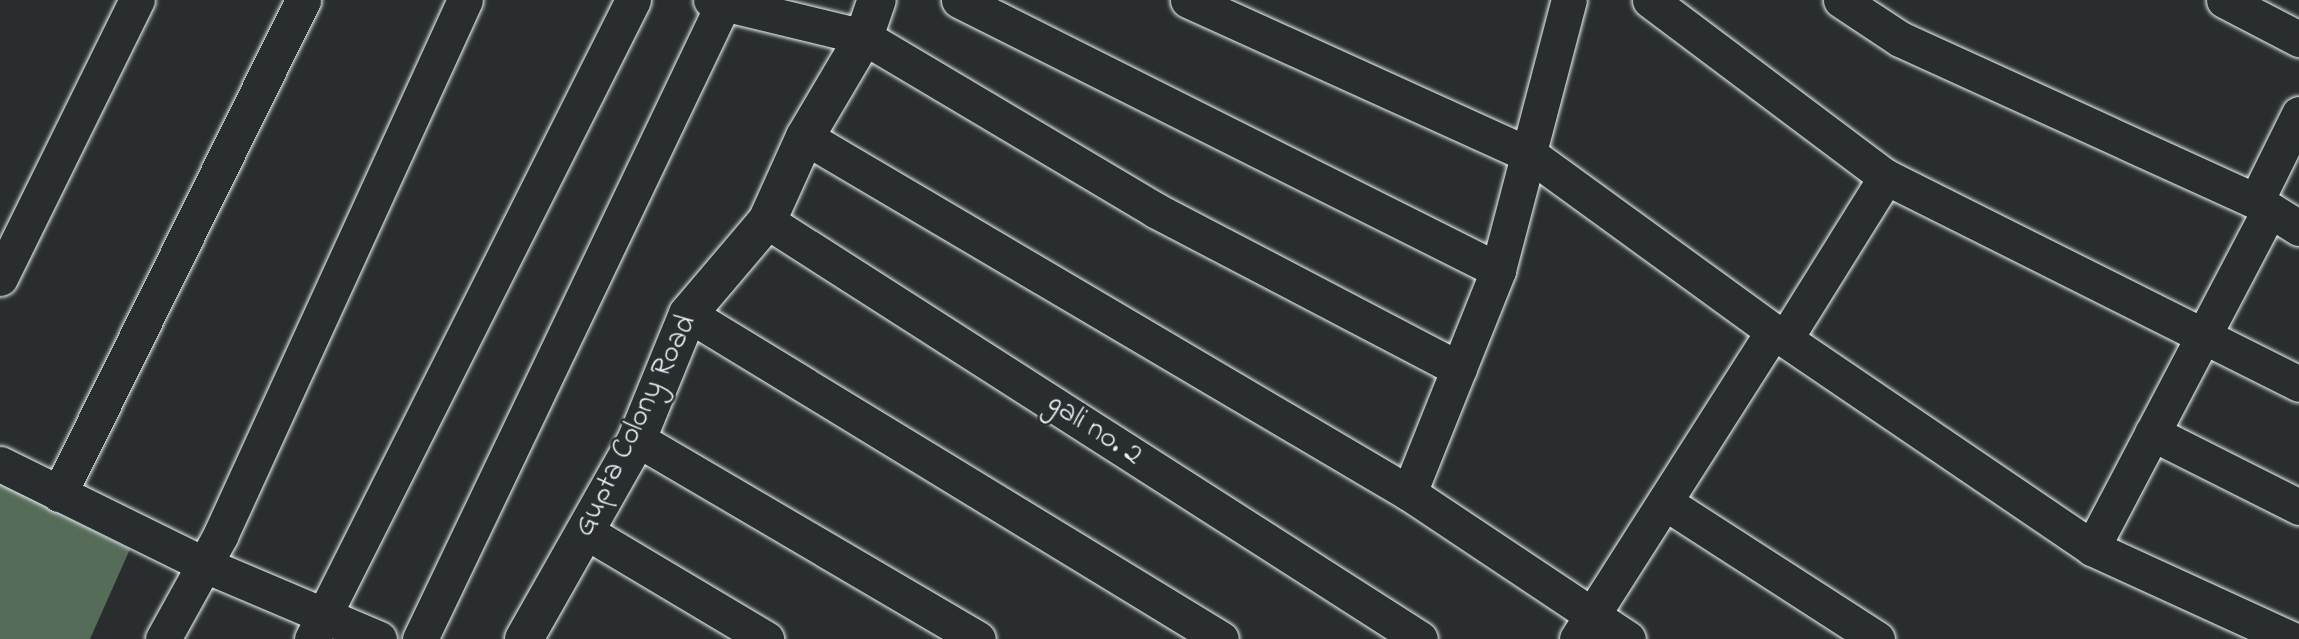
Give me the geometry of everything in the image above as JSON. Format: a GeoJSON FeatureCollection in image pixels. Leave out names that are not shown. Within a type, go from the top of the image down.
{"type":"FeatureCollection","features":[{"type":"Feature","properties":{"kind":"street"},"geometry":{"type":"LineString","coordinates":[[0,278],[137,0]]}},
{"type":"Feature","properties":{"kind":"street"},"geometry":{"type":"LineString","coordinates":[[59,494],[303,0]]}},
{"type":"Feature","properties":{"kind":"street"},"geometry":{"type":"LineString","coordinates":[[163,639],[205,565],[465,0]]}},
{"type":"Feature","properties":{"kind":"street"},"geometry":{"type":"LineString","coordinates":[[318,628],[633,0]]}},
{"type":"Feature","properties":{"kind":"street","name":"Gupta Colony Road"},"geometry":{"type":"LineString","coordinates":[[526,638],[637,439],[688,314],[767,221],[806,137],[864,37],[877,0]]}},
{"type":"Feature","properties":{"kind":"street"},"geometry":{"type":"LineString","coordinates":[[958,0],[1498,270]]}},
{"type":"Feature","properties":{"kind":"street"},"geometry":{"type":"LineString","coordinates":[[1188,0],[1532,156],[1779,335],[2092,548],[2291,639]]}},
{"type":"Feature","properties":{"kind":"street"},"geometry":{"type":"LineString","coordinates":[[1409,493],[1498,270],[1532,156],[1569,0]]}},
{"type":"Feature","properties":{"kind":"street"},"geometry":{"type":"LineString","coordinates":[[1650,0],[1886,177],[2299,384]]}},
{"type":"Feature","properties":{"kind":"street"},"geometry":{"type":"LineString","coordinates":[[1841,0],[1900,39],[2262,206],[2299,228]]}},
{"type":"Feature","properties":{"kind":"street"},"geometry":{"type":"LineString","coordinates":[[2224,0],[2299,39]]}},
{"type":"Feature","properties":{"kind":"street"},"geometry":{"type":"LineString","coordinates":[[420,639],[720,1],[864,37],[1155,210],[1459,369]]}},
{"type":"Feature","properties":{"kind":"street"},"geometry":{"type":"LineString","coordinates":[[2092,548],[2203,337],[2262,206],[2299,114]]}},
{"type":"Feature","properties":{"kind":"street"},"geometry":{"type":"LineString","coordinates":[[806,137],[1409,493],[1584,628],[1628,639]]}},
{"type":"Feature","properties":{"kind":"street"},"geometry":{"type":"LineString","coordinates":[[1584,628],[1886,177]]}},
{"type":"Feature","properties":{"kind":"street","name":"gali no. 2"},"geometry":{"type":"LineString","coordinates":[[767,221],[1420,639]]}},
{"type":"Feature","properties":{"kind":"street"},"geometry":{"type":"LineString","coordinates":[[688,314],[1221,639]]}},
{"type":"Feature","properties":{"kind":"street"},"geometry":{"type":"LineString","coordinates":[[2152,433],[2299,507]]}},
{"type":"Feature","properties":{"kind":"street"},"geometry":{"type":"LineString","coordinates":[[637,439],[978,639]]}},
{"type":"Feature","properties":{"kind":"street"},"geometry":{"type":"LineString","coordinates":[[0,464],[205,565],[318,628],[379,639]]}},
{"type":"Feature","properties":{"kind":"street"},"geometry":{"type":"LineString","coordinates":[[1666,503],[1877,639]]}},
{"type":"Feature","properties":{"kind":"street"},"geometry":{"type":"LineString","coordinates":[[585,531],[766,639]]}},
{"type":"Feature","properties":{"kind":"green space"},"geometry":{"type":"Polygon","coordinates":[[[0,483],[130,549],[90,639],[0,639],[0,483]]]}}]}
